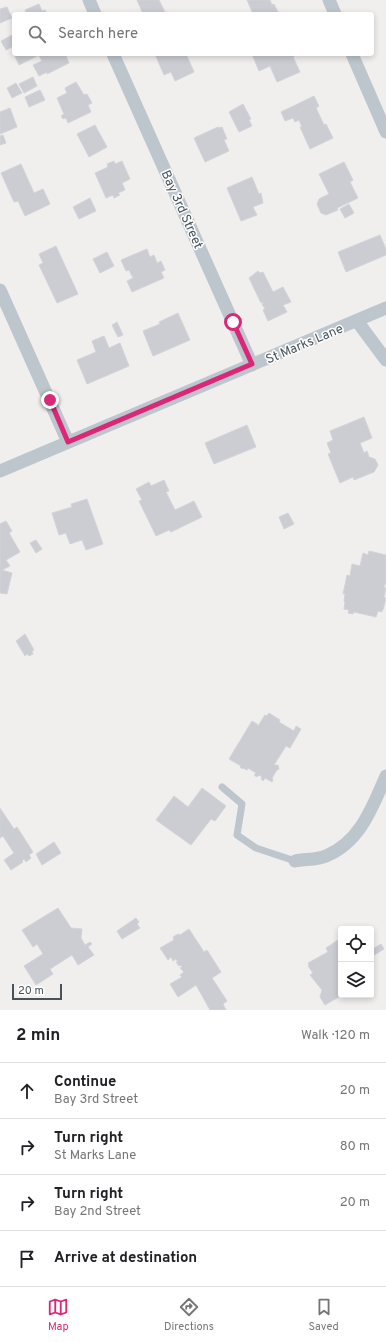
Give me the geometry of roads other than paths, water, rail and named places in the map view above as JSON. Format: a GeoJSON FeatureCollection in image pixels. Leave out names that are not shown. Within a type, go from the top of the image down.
{"type":"FeatureCollection","features":[{"type":"Feature","properties":{"kind":"street"},"geometry":{"type":"LineString","coordinates":[[89,0],[94,12]]}},
{"type":"Feature","properties":{"kind":"street"},"geometry":{"type":"LineString","coordinates":[[329,0],[334,12]]}},
{"type":"Feature","properties":{"kind":"street","name":"Bay 3rd Street"},"geometry":{"type":"LineString","coordinates":[[114,56],[252,364]]}},
{"type":"Feature","properties":{"kind":"street"},"geometry":{"type":"LineString","coordinates":[[353,56],[386,132]]}},
{"type":"Feature","properties":{"kind":"street"},"geometry":{"type":"LineString","coordinates":[[0,290],[68,442]]}},
{"type":"Feature","properties":{"kind":"street","name":"St Marks Lane"},"geometry":{"type":"LineString","coordinates":[[0,471],[386,308]]}},
{"type":"Feature","properties":{"kind":"street"},"geometry":{"type":"LineString","coordinates":[[357,321],[386,360]]}},
{"type":"Feature","properties":{"kind":"street"},"geometry":{"type":"LineString","coordinates":[[295,860],[325,857],[346,845],[366,821],[386,776]]}},
{"type":"Feature","properties":{"kind":"lane"},"geometry":{"type":"LineString","coordinates":[[222,787],[242,804],[237,835],[256,848],[295,860]]}}]}
